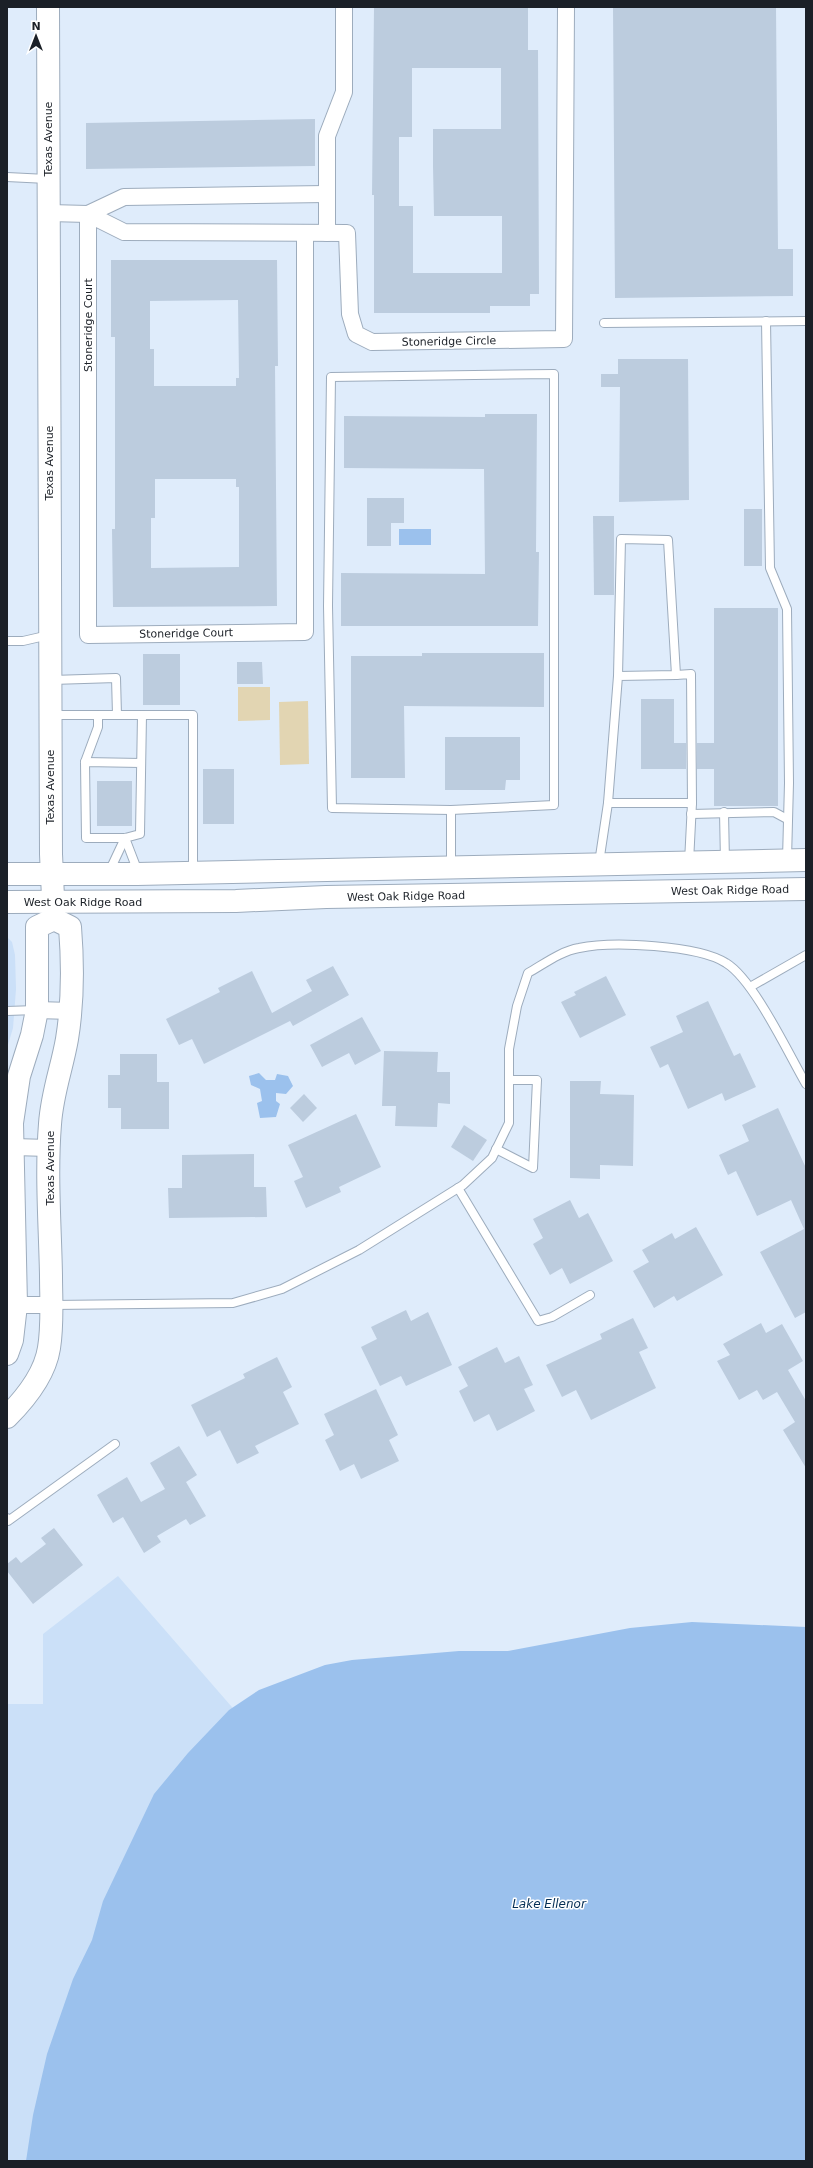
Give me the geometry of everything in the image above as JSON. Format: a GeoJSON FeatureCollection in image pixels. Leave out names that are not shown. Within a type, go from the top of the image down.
{"type":"FeatureCollection","features":[{"type":"Feature","properties":{"kind":"street","name":"Texas Avenue"},"geometry":{"type":"LineString","coordinates":[[7,1417],[18,1406],[38,1377],[49,1349],[52,1305],[49,1148],[54,1089],[67,1040],[71,1011],[72,954],[70,927],[53,910],[52,874],[50,715],[48,7]]}},
{"type":"Feature","properties":{"kind":"street"},"geometry":{"type":"LineString","coordinates":[[48,213],[88,214],[124,232],[327,233],[327,136],[344,92],[344,7]]}},
{"type":"Feature","properties":{"kind":"street","name":"Stoneridge Circle"},"geometry":{"type":"LineString","coordinates":[[327,233],[347,233],[350,314],[356,334],[372,342],[564,339],[566,7]]}},
{"type":"Feature","properties":{"kind":"street"},"geometry":{"type":"LineString","coordinates":[[88,214],[124,197],[326,194]]}},
{"type":"Feature","properties":{"kind":"street","name":"Stoneridge Court"},"geometry":{"type":"LineString","coordinates":[[88,214],[88,635],[305,632],[305,233]]}},
{"type":"Feature","properties":{"kind":"street"},"geometry":{"type":"LineString","coordinates":[[7,874],[137,874],[797,860]]}},
{"type":"Feature","properties":{"kind":"street"},"geometry":{"type":"LineString","coordinates":[[326,896],[346,884],[443,882],[450,875],[451,867]]}},
{"type":"Feature","properties":{"kind":"street"},"geometry":{"type":"LineString","coordinates":[[740,890],[762,879],[806,877]]}},
{"type":"Feature","properties":{"kind":"street","name":"West Oak Ridge Road"},"geometry":{"type":"LineString","coordinates":[[7,902],[53,910],[326,896],[806,889]]}},
{"type":"Feature","properties":{"kind":"street"},"geometry":{"type":"LineString","coordinates":[[7,1354],[12,1340],[16,1305],[11,1244],[13,1147],[10,1120],[19,1076],[32,1035],[37,1010],[37,927],[53,910]]}},
{"type":"Feature","properties":{"kind":"street"},"geometry":{"type":"LineString","coordinates":[[37,1010],[71,1011]]}},
{"type":"Feature","properties":{"kind":"street"},"geometry":{"type":"LineString","coordinates":[[13,1147],[49,1148]]}},
{"type":"Feature","properties":{"kind":"street"},"geometry":{"type":"LineString","coordinates":[[16,1305],[52,1305]]}},
{"type":"Feature","properties":{"kind":"lane"},"geometry":{"type":"LineString","coordinates":[[7,177],[48,179]]}},
{"type":"Feature","properties":{"kind":"lane"},"geometry":{"type":"LineString","coordinates":[[766,321],[770,568],[787,609],[789,783],[787,819],[797,860]]}},
{"type":"Feature","properties":{"kind":"lane"},"geometry":{"type":"LineString","coordinates":[[604,323],[806,321]]}},
{"type":"Feature","properties":{"kind":"lane"},"geometry":{"type":"LineString","coordinates":[[554,374],[554,805],[451,810],[332,808],[328,606],[331,377],[554,374]]}},
{"type":"Feature","properties":{"kind":"lane"},"geometry":{"type":"LineString","coordinates":[[599,864],[608,803],[618,676],[621,540],[668,540],[676,675]]}},
{"type":"Feature","properties":{"kind":"lane"},"geometry":{"type":"LineString","coordinates":[[7,641],[23,641],[50,635]]}},
{"type":"Feature","properties":{"kind":"lane"},"geometry":{"type":"LineString","coordinates":[[618,676],[691,674],[692,802],[689,862]]}},
{"type":"Feature","properties":{"kind":"lane"},"geometry":{"type":"LineString","coordinates":[[50,680],[116,678],[117,715]]}},
{"type":"Feature","properties":{"kind":"lane"},"geometry":{"type":"LineString","coordinates":[[50,715],[193,715],[193,873]]}},
{"type":"Feature","properties":{"kind":"lane"},"geometry":{"type":"LineString","coordinates":[[98,715],[98,727],[85,762],[86,838],[125,838],[140,834],[142,715]]}},
{"type":"Feature","properties":{"kind":"lane"},"geometry":{"type":"LineString","coordinates":[[85,762],[141,762]]}},
{"type":"Feature","properties":{"kind":"lane"},"geometry":{"type":"LineString","coordinates":[[608,803],[692,802]]}},
{"type":"Feature","properties":{"kind":"lane"},"geometry":{"type":"LineString","coordinates":[[451,810],[451,867]]}},
{"type":"Feature","properties":{"kind":"lane"},"geometry":{"type":"LineString","coordinates":[[691,814],[724,812],[774,812],[787,819]]}},
{"type":"Feature","properties":{"kind":"lane"},"geometry":{"type":"LineString","coordinates":[[724,812],[725,862]]}},
{"type":"Feature","properties":{"kind":"lane"},"geometry":{"type":"LineString","coordinates":[[108,874],[125,838]]}},
{"type":"Feature","properties":{"kind":"lane"},"geometry":{"type":"LineString","coordinates":[[125,838],[135,864],[137,874]]}},
{"type":"Feature","properties":{"kind":"lane"},"geometry":{"type":"LineString","coordinates":[[52,1305],[233,1303],[282,1289],[352,1253],[458,1188],[492,1158],[509,1123],[509,1048],[517,1006],[528,973],[556,956],[579,948],[620,945],[675,948],[704,954],[726,963],[750,987],[806,1084]]}},
{"type":"Feature","properties":{"kind":"lane"},"geometry":{"type":"LineString","coordinates":[[750,987],[806,955]]}},
{"type":"Feature","properties":{"kind":"lane"},"geometry":{"type":"LineString","coordinates":[[7,1010],[37,1010]]}},
{"type":"Feature","properties":{"kind":"lane"},"geometry":{"type":"LineString","coordinates":[[496,1149],[533,1168],[537,1080],[509,1080]]}},
{"type":"Feature","properties":{"kind":"lane"},"geometry":{"type":"LineString","coordinates":[[458,1188],[538,1321],[552,1317],[590,1295]]}},
{"type":"Feature","properties":{"kind":"lane"},"geometry":{"type":"LineString","coordinates":[[7,1520],[115,1444]]}},
{"type":"Feature","properties":{"kind":"shaded area"},"geometry":{"type":"Polygon","coordinates":[[[238,687],[270,687],[270,720],[238,721],[238,687]]]}},
{"type":"Feature","properties":{"kind":"shaded area"},"geometry":{"type":"Polygon","coordinates":[[[308,701],[309,764],[280,765],[279,702],[308,701]]]}},
{"type":"Feature","properties":{"kind":"shaded area"},"geometry":{"type":"Polygon","coordinates":[[[7,937],[12,942],[15,955],[16,989],[13,1028],[7,1048],[7,937]]]}},
{"type":"Feature","properties":{"kind":"shaded area"},"geometry":{"type":"Polygon","coordinates":[[[118,1576],[290,1774],[88,2161],[7,2161],[7,1704],[43,1704],[43,1634],[118,1576]]]}},
{"type":"Feature","properties":{"kind":"water"},"geometry":{"type":"Polygon","coordinates":[[[399,529],[431,529],[431,545],[399,545],[399,529]]]}},
{"type":"Feature","properties":{"kind":"water"},"geometry":{"type":"Polygon","coordinates":[[[259,1073],[266,1080],[275,1080],[277,1074],[288,1076],[293,1086],[286,1094],[276,1093],[276,1101],[280,1104],[276,1117],[260,1118],[257,1103],[262,1101],[260,1089],[251,1085],[249,1076],[259,1073]]]}},
{"type":"Feature","properties":{"kind":"water","name":"Lake Ellenor"},"geometry":{"type":"Polygon","coordinates":[[[692,1622],[806,1627],[806,2161],[26,2161],[33,2115],[47,2054],[73,1979],[92,1940],[103,1901],[154,1794],[188,1753],[229,1710],[259,1690],[325,1665],[352,1660],[459,1651],[508,1651],[630,1628],[692,1622]]]}},
{"type":"Feature","properties":{"kind":"building"},"geometry":{"type":"Polygon","coordinates":[[[374,7],[528,7],[528,50],[538,50],[539,294],[530,294],[530,306],[490,306],[490,313],[374,313],[374,195],[372,195],[374,7]],[[412,68],[412,137],[399,137],[399,206],[413,206],[413,273],[502,273],[502,216],[434,216],[433,166],[433,129],[501,129],[501,68],[412,68]]]}},
{"type":"Feature","properties":{"kind":"building"},"geometry":{"type":"Polygon","coordinates":[[[613,7],[776,7],[778,249],[793,249],[793,296],[615,298],[613,7]]]}},
{"type":"Feature","properties":{"kind":"building"},"geometry":{"type":"Polygon","coordinates":[[[315,119],[315,166],[86,169],[86,123],[315,119]]]}},
{"type":"Feature","properties":{"kind":"building"},"geometry":{"type":"Polygon","coordinates":[[[111,260],[277,260],[278,366],[275,366],[277,606],[113,607],[112,529],[115,529],[115,337],[111,337],[111,260]],[[238,300],[150,301],[150,349],[154,349],[154,386],[236,386],[236,378],[239,378],[238,300]],[[155,479],[155,518],[151,518],[151,568],[239,567],[239,487],[236,487],[236,479],[155,479]]]}},
{"type":"Feature","properties":{"kind":"building"},"geometry":{"type":"Polygon","coordinates":[[[618,359],[688,359],[689,500],[619,502],[620,387],[601,387],[601,374],[618,374],[618,359]]]}},
{"type":"Feature","properties":{"kind":"building"},"geometry":{"type":"Polygon","coordinates":[[[485,414],[537,414],[536,552],[539,552],[538,626],[341,626],[341,573],[485,574],[484,469],[344,468],[344,416],[485,417],[485,414]]]}},
{"type":"Feature","properties":{"kind":"building"},"geometry":{"type":"Polygon","coordinates":[[[367,498],[404,498],[404,523],[391,523],[391,546],[367,546],[367,498]]]}},
{"type":"Feature","properties":{"kind":"building"},"geometry":{"type":"Polygon","coordinates":[[[744,509],[762,509],[762,566],[744,566],[744,509]]]}},
{"type":"Feature","properties":{"kind":"building"},"geometry":{"type":"Polygon","coordinates":[[[593,516],[614,516],[614,595],[594,595],[593,516]]]}},
{"type":"Feature","properties":{"kind":"building"},"geometry":{"type":"Polygon","coordinates":[[[714,608],[778,608],[778,806],[714,806],[714,769],[697,769],[697,743],[714,743],[714,608]]]}},
{"type":"Feature","properties":{"kind":"building"},"geometry":{"type":"Polygon","coordinates":[[[422,653],[544,653],[544,707],[404,706],[405,778],[351,778],[351,656],[422,656],[422,653]]]}},
{"type":"Feature","properties":{"kind":"building"},"geometry":{"type":"Polygon","coordinates":[[[143,654],[180,654],[180,705],[143,705],[143,654]]]}},
{"type":"Feature","properties":{"kind":"building"},"geometry":{"type":"Polygon","coordinates":[[[237,662],[262,662],[263,684],[237,684],[237,662]]]}},
{"type":"Feature","properties":{"kind":"building"},"geometry":{"type":"Polygon","coordinates":[[[641,699],[674,699],[674,743],[686,743],[686,769],[641,769],[641,699]]]}},
{"type":"Feature","properties":{"kind":"building"},"geometry":{"type":"Polygon","coordinates":[[[445,737],[520,737],[520,780],[506,780],[505,790],[445,790],[445,737]]]}},
{"type":"Feature","properties":{"kind":"building"},"geometry":{"type":"Polygon","coordinates":[[[203,769],[234,769],[234,824],[203,824],[203,769]]]}},
{"type":"Feature","properties":{"kind":"building"},"geometry":{"type":"Polygon","coordinates":[[[97,781],[132,781],[132,826],[97,826],[97,781]]]}},
{"type":"Feature","properties":{"kind":"building"},"geometry":{"type":"Polygon","coordinates":[[[333,966],[349,995],[293,1026],[290,1021],[204,1064],[192,1039],[179,1045],[166,1019],[220,992],[218,988],[252,971],[272,1013],[312,991],[306,980],[333,966]]]}},
{"type":"Feature","properties":{"kind":"building"},"geometry":{"type":"Polygon","coordinates":[[[606,976],[626,1015],[580,1038],[561,1002],[576,995],[574,992],[606,976]]]}},
{"type":"Feature","properties":{"kind":"building"},"geometry":{"type":"Polygon","coordinates":[[[708,1001],[734,1056],[740,1053],[756,1087],[725,1101],[722,1093],[688,1109],[668,1064],[660,1068],[650,1047],[683,1032],[676,1016],[708,1001]]]}},
{"type":"Feature","properties":{"kind":"building"},"geometry":{"type":"Polygon","coordinates":[[[362,1017],[381,1051],[355,1065],[349,1053],[322,1067],[310,1045],[362,1017]]]}},
{"type":"Feature","properties":{"kind":"building"},"geometry":{"type":"Polygon","coordinates":[[[384,1051],[438,1052],[437,1072],[450,1072],[450,1104],[438,1103],[437,1127],[395,1126],[396,1106],[382,1106],[384,1051]]]}},
{"type":"Feature","properties":{"kind":"building"},"geometry":{"type":"Polygon","coordinates":[[[120,1054],[157,1054],[157,1082],[169,1082],[169,1129],[121,1129],[121,1108],[108,1108],[108,1075],[120,1075],[120,1054]]]}},
{"type":"Feature","properties":{"kind":"building"},"geometry":{"type":"Polygon","coordinates":[[[570,1081],[601,1081],[600,1094],[634,1095],[633,1166],[600,1165],[600,1179],[570,1178],[570,1081]]]}},
{"type":"Feature","properties":{"kind":"building"},"geometry":{"type":"Polygon","coordinates":[[[304,1094],[317,1108],[303,1122],[290,1108],[304,1094]]]}},
{"type":"Feature","properties":{"kind":"building"},"geometry":{"type":"Polygon","coordinates":[[[778,1108],[806,1168],[806,1312],[795,1318],[760,1252],[804,1229],[791,1200],[757,1216],[736,1171],[728,1175],[719,1155],[749,1141],[742,1125],[778,1108]]]}},
{"type":"Feature","properties":{"kind":"building"},"geometry":{"type":"Polygon","coordinates":[[[356,1114],[381,1167],[339,1187],[341,1192],[306,1208],[294,1181],[303,1177],[288,1145],[356,1114]]]}},
{"type":"Feature","properties":{"kind":"building"},"geometry":{"type":"Polygon","coordinates":[[[464,1125],[487,1140],[473,1161],[451,1147],[464,1125]]]}},
{"type":"Feature","properties":{"kind":"building"},"geometry":{"type":"Polygon","coordinates":[[[254,1154],[254,1187],[266,1187],[267,1217],[169,1218],[168,1188],[182,1188],[182,1155],[254,1154]]]}},
{"type":"Feature","properties":{"kind":"building"},"geometry":{"type":"Polygon","coordinates":[[[570,1200],[579,1218],[588,1213],[613,1261],[570,1284],[562,1268],[550,1275],[533,1244],[543,1238],[533,1219],[570,1200]]]}},
{"type":"Feature","properties":{"kind":"building"},"geometry":{"type":"Polygon","coordinates":[[[696,1227],[723,1275],[677,1301],[674,1296],[654,1308],[633,1271],[649,1262],[642,1250],[672,1233],[675,1239],[696,1227]]]}},
{"type":"Feature","properties":{"kind":"building"},"geometry":{"type":"Polygon","coordinates":[[[406,1310],[411,1321],[428,1312],[452,1365],[406,1386],[401,1376],[380,1386],[361,1347],[377,1339],[371,1327],[406,1310]]]}},
{"type":"Feature","properties":{"kind":"building"},"geometry":{"type":"Polygon","coordinates":[[[633,1318],[648,1348],[639,1352],[656,1388],[591,1420],[576,1390],[562,1397],[546,1365],[602,1339],[600,1334],[633,1318]]]}},
{"type":"Feature","properties":{"kind":"building"},"geometry":{"type":"Polygon","coordinates":[[[761,1323],[766,1333],[782,1324],[803,1361],[788,1370],[806,1401],[806,1468],[783,1430],[795,1422],[777,1392],[763,1400],[757,1390],[739,1400],[717,1361],[730,1355],[723,1344],[761,1323]]]}},
{"type":"Feature","properties":{"kind":"building"},"geometry":{"type":"Polygon","coordinates":[[[497,1347],[505,1363],[519,1356],[533,1385],[524,1389],[535,1411],[497,1431],[489,1414],[474,1422],[459,1391],[468,1386],[458,1367],[497,1347]]]}},
{"type":"Feature","properties":{"kind":"building"},"geometry":{"type":"Polygon","coordinates":[[[277,1357],[292,1387],[283,1392],[299,1424],[255,1446],[259,1453],[237,1464],[220,1430],[207,1437],[191,1405],[245,1378],[243,1374],[277,1357]]]}},
{"type":"Feature","properties":{"kind":"building"},"geometry":{"type":"Polygon","coordinates":[[[376,1389],[398,1435],[389,1440],[399,1461],[361,1479],[354,1464],[340,1471],[325,1440],[334,1435],[324,1414],[376,1389]]]}},
{"type":"Feature","properties":{"kind":"building"},"geometry":{"type":"Polygon","coordinates":[[[179,1446],[197,1475],[186,1482],[206,1516],[190,1525],[186,1519],[157,1536],[161,1542],[144,1553],[123,1517],[113,1523],[97,1495],[127,1477],[141,1502],[165,1489],[150,1463],[179,1446]]]}},
{"type":"Feature","properties":{"kind":"building"},"geometry":{"type":"Polygon","coordinates":[[[54,1528],[83,1565],[33,1604],[7,1571],[7,1564],[16,1557],[21,1563],[46,1544],[41,1538],[54,1528]]]}}]}
